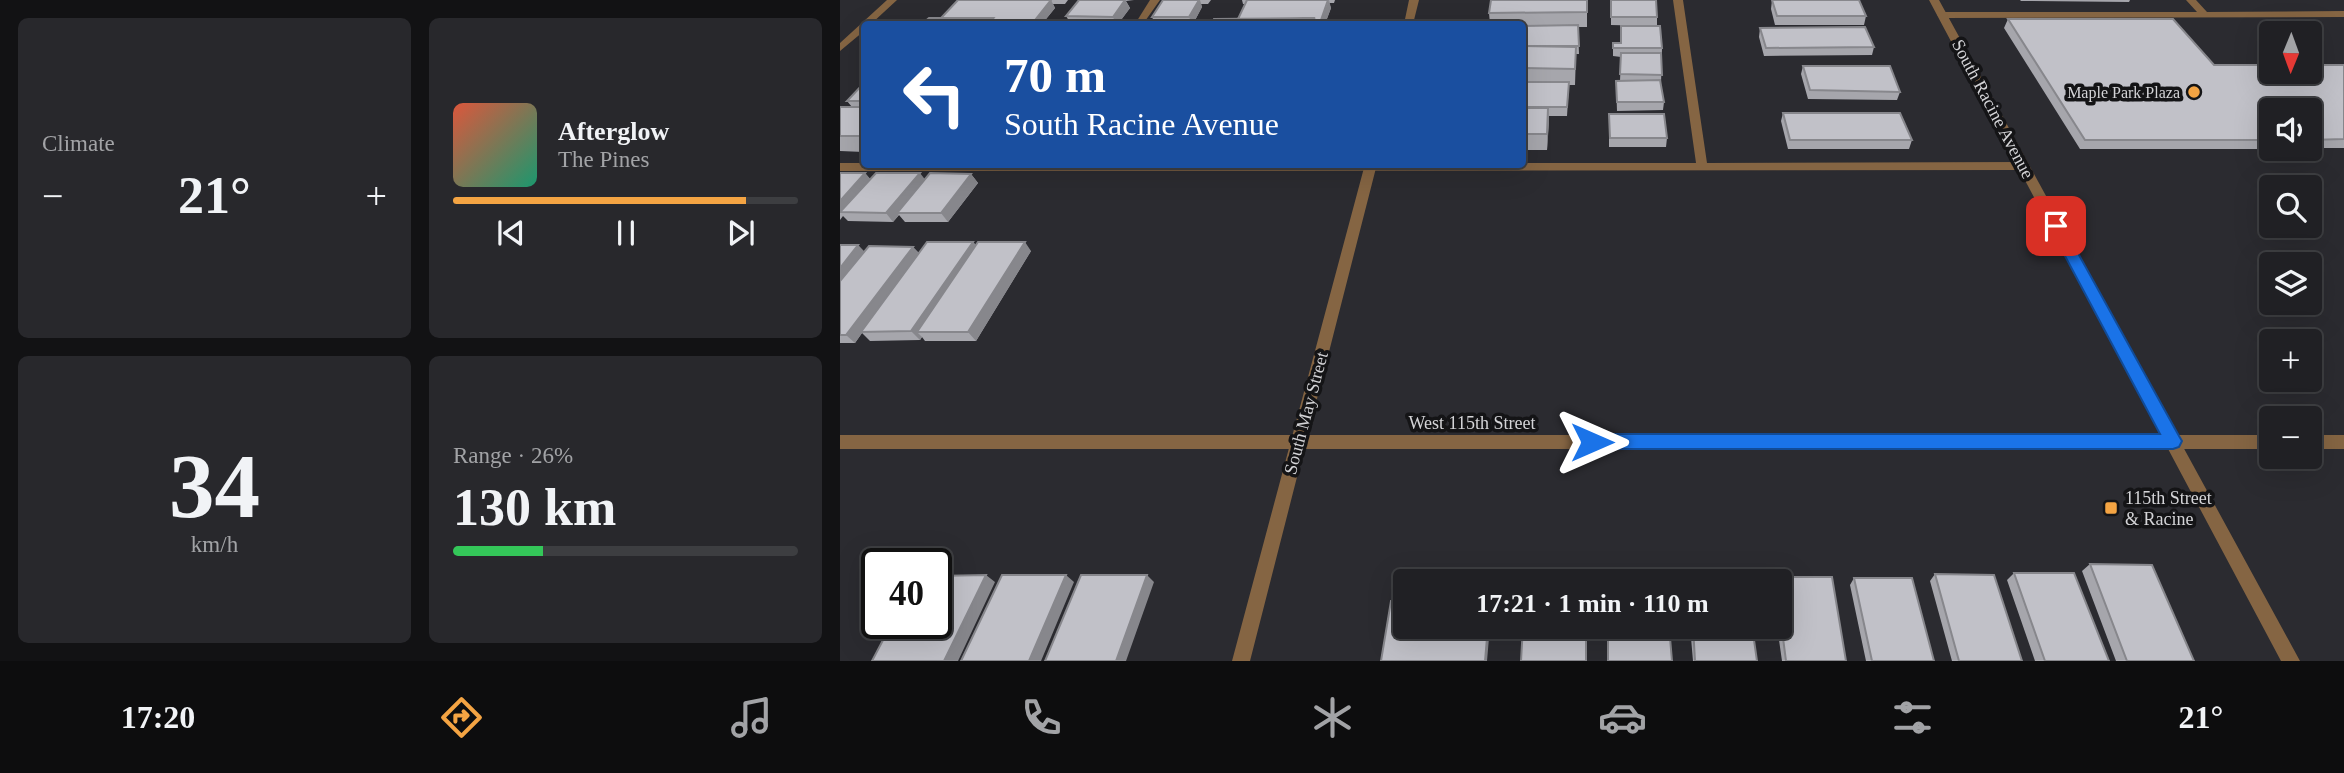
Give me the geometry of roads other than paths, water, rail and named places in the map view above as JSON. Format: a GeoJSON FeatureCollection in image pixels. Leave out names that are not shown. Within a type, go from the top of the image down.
{"type":"FeatureCollection","features":[{"type":"Feature","properties":{"kind":"street"},"geometry":{"type":"LineString","coordinates":[[869,21],[892,0]]}},
{"type":"Feature","properties":{"kind":"street"},"geometry":{"type":"LineString","coordinates":[[1141,21],[1155,0]]}},
{"type":"Feature","properties":{"kind":"street"},"geometry":{"type":"LineString","coordinates":[[1409,21],[1415,0]]}},
{"type":"Feature","properties":{"kind":"street"},"geometry":{"type":"LineString","coordinates":[[1678,0],[1702,166]]}},
{"type":"Feature","properties":{"kind":"street","name":"South Racine Avenue"},"geometry":{"type":"LineString","coordinates":[[1934,0],[2291,661]]}},
{"type":"Feature","properties":{"kind":"street"},"geometry":{"type":"LineString","coordinates":[[2191,0],[2204,14]]}},
{"type":"Feature","properties":{"kind":"street"},"geometry":{"type":"LineString","coordinates":[[1942,15],[2344,14]]}},
{"type":"Feature","properties":{"kind":"street"},"geometry":{"type":"LineString","coordinates":[[840,48],[861,29]]}},
{"type":"Feature","properties":{"kind":"street"},"geometry":{"type":"LineString","coordinates":[[1526,165],[2024,166]]}},
{"type":"Feature","properties":{"kind":"street"},"geometry":{"type":"LineString","coordinates":[[840,167],[861,167]]}},
{"type":"Feature","properties":{"kind":"street","name":"South May Street"},"geometry":{"type":"LineString","coordinates":[[1241,661],[1370,168]]}},
{"type":"Feature","properties":{"kind":"street","name":"West 115th Street"},"geometry":{"type":"LineString","coordinates":[[840,442],[2259,442]]}},
{"type":"Feature","properties":{"kind":"street"},"geometry":{"type":"LineString","coordinates":[[2322,442],[2344,442]]}},
{"type":"Feature","properties":{"kind":"place","name":"Maple Park Plaza"},"geometry":{"type":"Point","coordinates":[2194,92]}},
{"type":"Feature","properties":{"kind":"place","name":"115th Street & Racine"},"geometry":{"type":"Point","coordinates":[2111,508]}}]}
